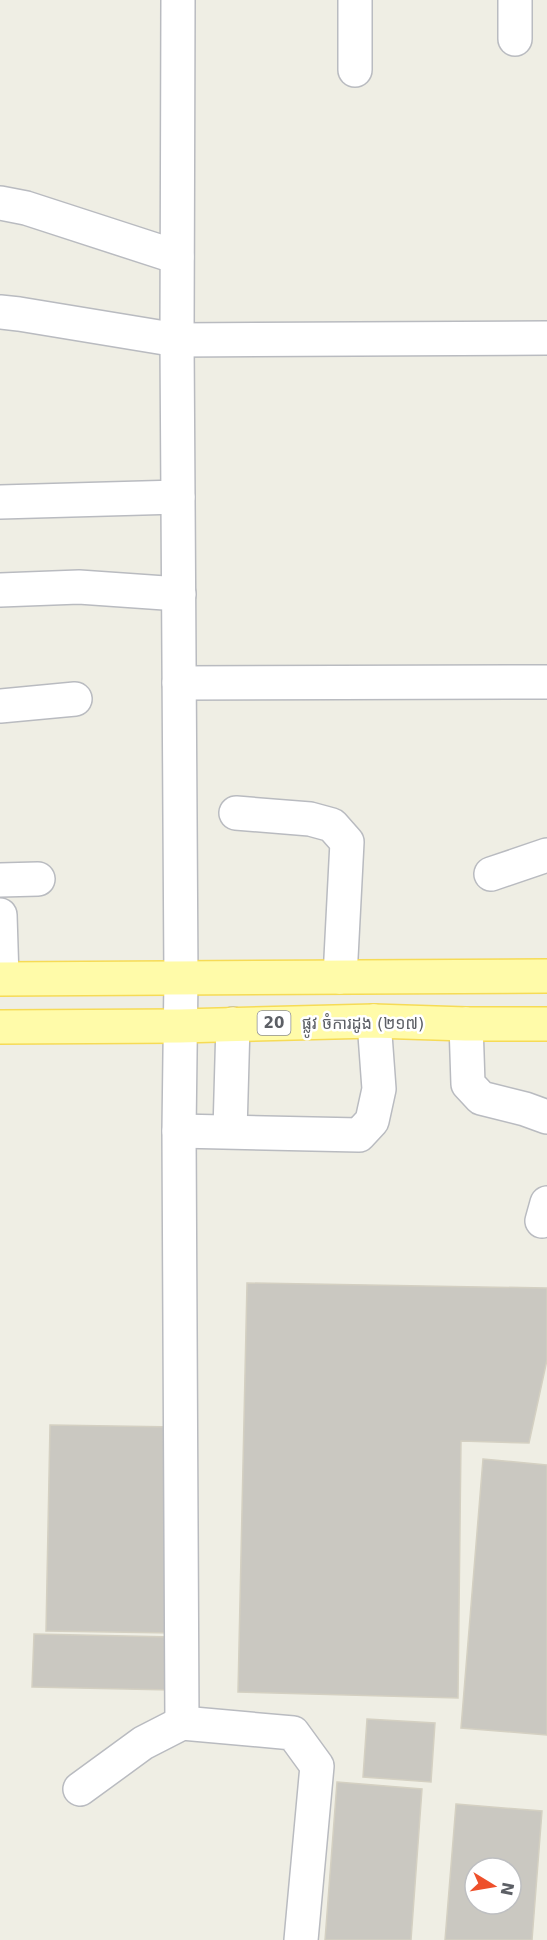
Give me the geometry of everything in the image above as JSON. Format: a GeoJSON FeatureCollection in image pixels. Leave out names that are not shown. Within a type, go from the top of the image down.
{"type":"FeatureCollection","features":[{"type":"Feature","properties":{"kind":"main road"},"geometry":{"type":"LineString","coordinates":[[1,978],[547,976]]}},
{"type":"Feature","properties":{"kind":"main road","name":"ផ្លូវ ចំការដូង (២១៧)"},"geometry":{"type":"LineString","coordinates":[[0,1027],[180,1026],[374,1021],[547,1024]]}},
{"type":"Feature","properties":{"kind":"street"},"geometry":{"type":"LineString","coordinates":[[178,0],[177,340],[181,978],[178,1131],[182,1723]]}},
{"type":"Feature","properties":{"kind":"street"},"geometry":{"type":"LineString","coordinates":[[355,0],[355,70]]}},
{"type":"Feature","properties":{"kind":"street"},"geometry":{"type":"LineString","coordinates":[[515,0],[515,39]]}},
{"type":"Feature","properties":{"kind":"street"},"geometry":{"type":"LineString","coordinates":[[0,202],[26,208],[177,257]]}},
{"type":"Feature","properties":{"kind":"street"},"geometry":{"type":"LineString","coordinates":[[0,312],[177,340],[547,338]]}},
{"type":"Feature","properties":{"kind":"street"},"geometry":{"type":"LineString","coordinates":[[0,502],[178,497]]}},
{"type":"Feature","properties":{"kind":"street"},"geometry":{"type":"LineString","coordinates":[[0,590],[79,586],[179,594]]}},
{"type":"Feature","properties":{"kind":"street"},"geometry":{"type":"LineString","coordinates":[[179,683],[547,681]]}},
{"type":"Feature","properties":{"kind":"street"},"geometry":{"type":"LineString","coordinates":[[0,706],[75,699]]}},
{"type":"Feature","properties":{"kind":"street"},"geometry":{"type":"LineString","coordinates":[[236,813],[310,819],[332,825],[347,842],[340,977]]}},
{"type":"Feature","properties":{"kind":"street"},"geometry":{"type":"LineString","coordinates":[[491,874],[547,855]]}},
{"type":"Feature","properties":{"kind":"street"},"geometry":{"type":"LineString","coordinates":[[0,880],[38,879]]}},
{"type":"Feature","properties":{"kind":"street"},"geometry":{"type":"LineString","coordinates":[[0,915],[1,978]]}},
{"type":"Feature","properties":{"kind":"street"},"geometry":{"type":"LineString","coordinates":[[178,1131],[358,1135],[372,1121],[379,1089],[374,1021]]}},
{"type":"Feature","properties":{"kind":"street"},"geometry":{"type":"LineString","coordinates":[[230,1131],[233,1024]]}},
{"type":"Feature","properties":{"kind":"street"},"geometry":{"type":"LineString","coordinates":[[466,1024],[468,1084],[481,1098],[547,1117]]}},
{"type":"Feature","properties":{"kind":"street"},"geometry":{"type":"LineString","coordinates":[[80,1789],[143,1743],[182,1723],[293,1733],[317,1766],[301,1940]]}},
{"type":"Feature","properties":{"kind":"building"},"geometry":{"type":"Polygon","coordinates":[[[247,1283],[547,1288],[547,1360],[529,1443],[461,1441],[458,1698],[238,1692],[247,1283]]]}},
{"type":"Feature","properties":{"kind":"building"},"geometry":{"type":"Polygon","coordinates":[[[50,1425],[177,1427],[173,1633],[46,1631],[50,1425]]]}},
{"type":"Feature","properties":{"kind":"building"},"geometry":{"type":"Polygon","coordinates":[[[483,1459],[547,1465],[547,1735],[461,1728],[483,1459]]]}},
{"type":"Feature","properties":{"kind":"building"},"geometry":{"type":"Polygon","coordinates":[[[34,1634],[173,1637],[171,1690],[32,1687],[34,1634]]]}},
{"type":"Feature","properties":{"kind":"building"},"geometry":{"type":"Polygon","coordinates":[[[367,1719],[435,1723],[431,1782],[363,1777],[367,1719]]]}},
{"type":"Feature","properties":{"kind":"building"},"geometry":{"type":"Polygon","coordinates":[[[337,1782],[422,1789],[411,1940],[325,1940],[337,1782]]]}},
{"type":"Feature","properties":{"kind":"building"},"geometry":{"type":"Polygon","coordinates":[[[456,1804],[542,1811],[532,1940],[445,1940],[456,1804]]]}}]}
